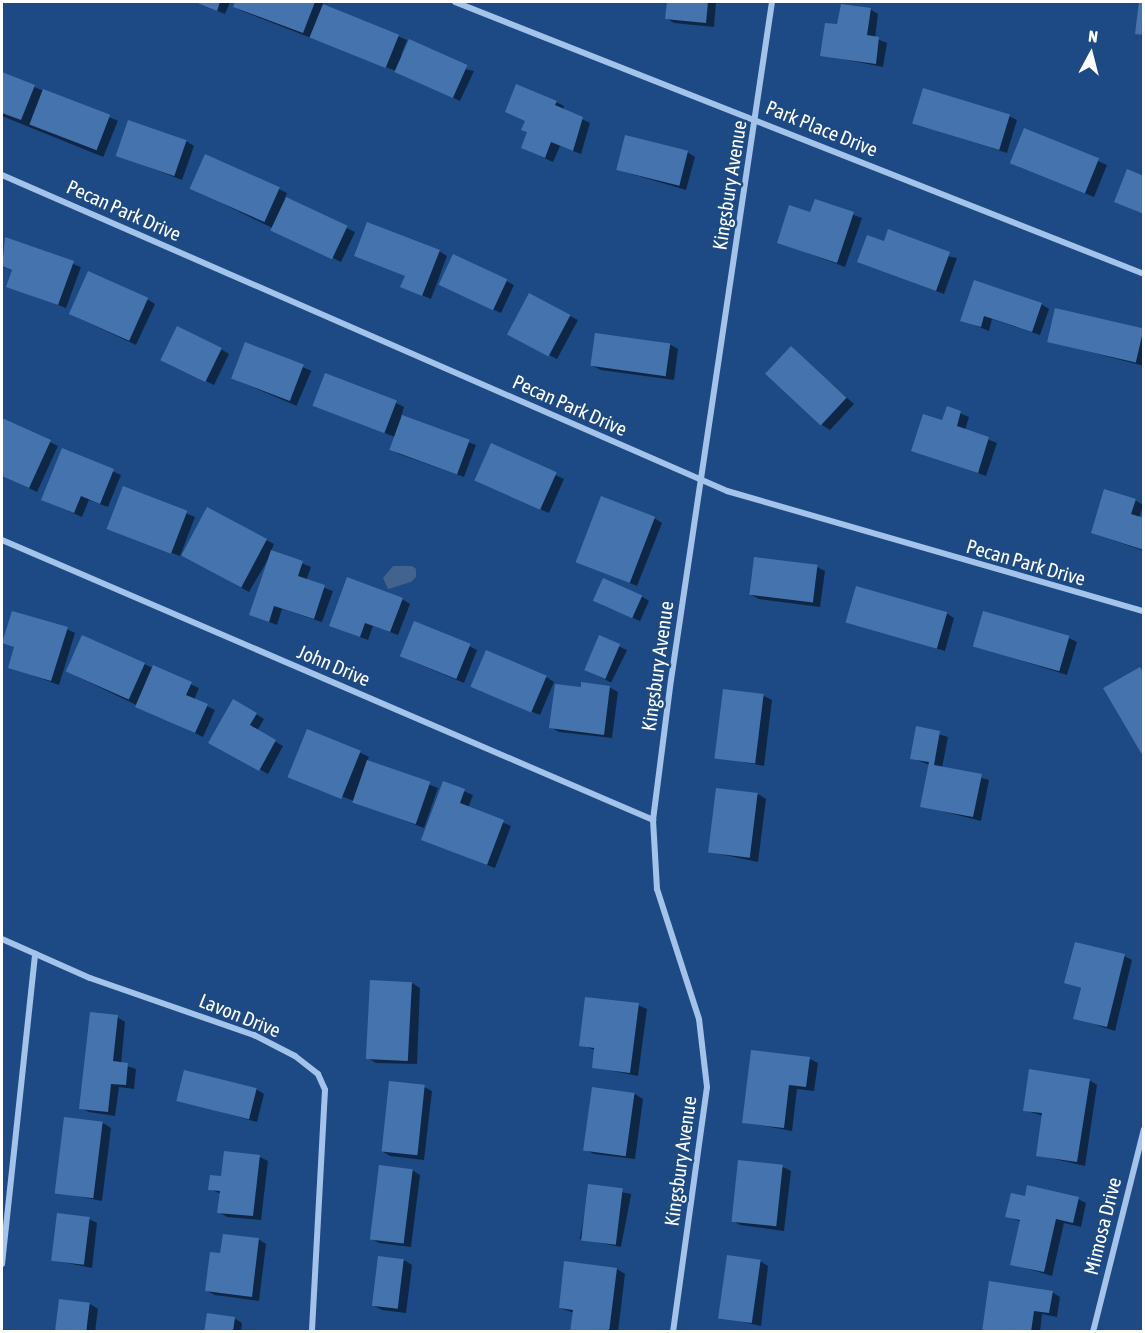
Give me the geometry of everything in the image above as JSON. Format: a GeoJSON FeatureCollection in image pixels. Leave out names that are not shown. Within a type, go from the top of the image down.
{"type":"FeatureCollection","features":[{"type":"Feature","properties":{"kind":"street","name":"Park Place Drive"},"geometry":{"type":"LineString","coordinates":[[455,2],[557,45],[756,119],[1143,274]]}},
{"type":"Feature","properties":{"kind":"street","name":"Kingsbury Avenue"},"geometry":{"type":"LineString","coordinates":[[672,1332],[707,1087],[699,1019],[657,889],[653,820],[772,2]]}},
{"type":"Feature","properties":{"kind":"street","name":"Pecan Park Drive"},"geometry":{"type":"LineString","coordinates":[[2,175],[701,480],[884,539],[1143,611]]}},
{"type":"Feature","properties":{"kind":"street","name":"John Drive"},"geometry":{"type":"LineString","coordinates":[[2,540],[653,820]]}},
{"type":"Feature","properties":{"kind":"street","name":"Lavon Drive"},"geometry":{"type":"LineString","coordinates":[[2,939],[90,978],[254,1035],[295,1056],[318,1074],[325,1090],[312,1332]]}},
{"type":"Feature","properties":{"kind":"street"},"geometry":{"type":"LineString","coordinates":[[2,1264],[35,954]]}},
{"type":"Feature","properties":{"kind":"street","name":"Mimosa Drive"},"geometry":{"type":"LineString","coordinates":[[1093,1332],[1143,1129]]}},
{"type":"Feature","properties":{"kind":"water"},"geometry":{"type":"Polygon","coordinates":[[[393,566],[412,566],[416,569],[416,577],[411,582],[388,589],[383,578],[393,566]]]}},
{"type":"Feature","properties":{"kind":"building"},"geometry":{"type":"Polygon","coordinates":[[[195,2],[220,2],[217,11],[195,2]]]}},
{"type":"Feature","properties":{"kind":"building"},"geometry":{"type":"Polygon","coordinates":[[[235,2],[315,2],[303,33],[233,7],[235,2]]]}},
{"type":"Feature","properties":{"kind":"building"},"geometry":{"type":"Polygon","coordinates":[[[667,2],[708,2],[706,23],[665,19],[667,2]]]}},
{"type":"Feature","properties":{"kind":"building"},"geometry":{"type":"Polygon","coordinates":[[[1139,2],[1144,2],[1144,35],[1135,34],[1139,2]]]}},
{"type":"Feature","properties":{"kind":"building"},"geometry":{"type":"Polygon","coordinates":[[[323,4],[399,35],[386,68],[310,37],[323,4]]]}},
{"type":"Feature","properties":{"kind":"building"},"geometry":{"type":"Polygon","coordinates":[[[841,4],[871,8],[867,35],[879,37],[876,64],[820,56],[825,23],[837,24],[841,4]]]}},
{"type":"Feature","properties":{"kind":"building"},"geometry":{"type":"Polygon","coordinates":[[[409,39],[467,65],[453,98],[394,72],[409,39]]]}},
{"type":"Feature","properties":{"kind":"building"},"geometry":{"type":"Polygon","coordinates":[[[2,72],[35,85],[21,120],[2,113],[2,72]]]}},
{"type":"Feature","properties":{"kind":"building"},"geometry":{"type":"Polygon","coordinates":[[[516,84],[557,101],[555,105],[583,117],[573,151],[551,142],[545,158],[521,148],[527,132],[521,130],[525,121],[505,112],[516,84]]]}},
{"type":"Feature","properties":{"kind":"building"},"geometry":{"type":"Polygon","coordinates":[[[923,88],[1010,115],[999,150],[912,123],[923,88]]]}},
{"type":"Feature","properties":{"kind":"building"},"geometry":{"type":"Polygon","coordinates":[[[43,89],[110,115],[97,150],[29,124],[43,89]]]}},
{"type":"Feature","properties":{"kind":"building"},"geometry":{"type":"Polygon","coordinates":[[[128,120],[187,140],[174,176],[116,156],[128,120]]]}},
{"type":"Feature","properties":{"kind":"building"},"geometry":{"type":"Polygon","coordinates":[[[1024,128],[1099,158],[1085,194],[1010,163],[1024,128]]]}},
{"type":"Feature","properties":{"kind":"building"},"geometry":{"type":"Polygon","coordinates":[[[625,135],[688,151],[679,186],[616,170],[625,135]]]}},
{"type":"Feature","properties":{"kind":"building"},"geometry":{"type":"Polygon","coordinates":[[[205,154],[280,187],[264,222],[190,189],[205,154]]]}},
{"type":"Feature","properties":{"kind":"building"},"geometry":{"type":"Polygon","coordinates":[[[1127,169],[1144,176],[1144,214],[1114,202],[1127,169]]]}},
{"type":"Feature","properties":{"kind":"building"},"geometry":{"type":"Polygon","coordinates":[[[286,197],[348,226],[332,259],[270,231],[286,197]]]}},
{"type":"Feature","properties":{"kind":"building"},"geometry":{"type":"Polygon","coordinates":[[[815,199],[854,212],[837,263],[777,243],[789,205],[810,212],[815,199]]]}},
{"type":"Feature","properties":{"kind":"building"},"geometry":{"type":"Polygon","coordinates":[[[367,222],[440,250],[422,296],[400,287],[405,276],[354,256],[367,222]]]}},
{"type":"Feature","properties":{"kind":"building"},"geometry":{"type":"Polygon","coordinates":[[[888,229],[950,252],[936,291],[857,262],[867,235],[884,241],[888,229]]]}},
{"type":"Feature","properties":{"kind":"building"},"geometry":{"type":"Polygon","coordinates":[[[5,237],[74,261],[58,305],[6,287],[12,270],[2,266],[5,237]]]}},
{"type":"Feature","properties":{"kind":"building"},"geometry":{"type":"Polygon","coordinates":[[[453,254],[507,279],[493,310],[439,285],[453,254]]]}},
{"type":"Feature","properties":{"kind":"building"},"geometry":{"type":"Polygon","coordinates":[[[88,271],[148,298],[129,341],[69,314],[88,271]]]}},
{"type":"Feature","properties":{"kind":"building"},"geometry":{"type":"Polygon","coordinates":[[[974,280],[1042,303],[1032,332],[984,316],[981,327],[960,321],[974,280]]]}},
{"type":"Feature","properties":{"kind":"building"},"geometry":{"type":"Polygon","coordinates":[[[529,293],[570,315],[548,357],[507,334],[529,293]]]}},
{"type":"Feature","properties":{"kind":"building"},"geometry":{"type":"Polygon","coordinates":[[[1055,308],[1144,328],[1136,363],[1047,342],[1055,308]]]}},
{"type":"Feature","properties":{"kind":"building"},"geometry":{"type":"Polygon","coordinates":[[[177,326],[222,348],[205,382],[160,360],[177,326]]]}},
{"type":"Feature","properties":{"kind":"building"},"geometry":{"type":"Polygon","coordinates":[[[595,333],[670,344],[666,376],[590,366],[595,333]]]}},
{"type":"Feature","properties":{"kind":"building"},"geometry":{"type":"Polygon","coordinates":[[[245,342],[304,365],[290,401],[231,378],[245,342]]]}},
{"type":"Feature","properties":{"kind":"building"},"geometry":{"type":"Polygon","coordinates":[[[791,346],[847,398],[821,426],[765,374],[791,346]]]}},
{"type":"Feature","properties":{"kind":"building"},"geometry":{"type":"Polygon","coordinates":[[[325,373],[397,401],[384,433],[312,406],[325,373]]]}},
{"type":"Feature","properties":{"kind":"building"},"geometry":{"type":"Polygon","coordinates":[[[947,406],[961,411],[957,426],[989,437],[978,473],[911,451],[923,414],[942,420],[947,406]]]}},
{"type":"Feature","properties":{"kind":"building"},"geometry":{"type":"Polygon","coordinates":[[[402,415],[470,440],[457,474],[389,450],[402,415]]]}},
{"type":"Feature","properties":{"kind":"building"},"geometry":{"type":"Polygon","coordinates":[[[2,418],[51,440],[29,488],[2,476],[2,418]]]}},
{"type":"Feature","properties":{"kind":"building"},"geometry":{"type":"Polygon","coordinates":[[[491,443],[557,472],[540,510],[474,480],[491,443]]]}},
{"type":"Feature","properties":{"kind":"building"},"geometry":{"type":"Polygon","coordinates":[[[62,448],[114,469],[100,504],[81,496],[74,513],[41,500],[62,448]]]}},
{"type":"Feature","properties":{"kind":"building"},"geometry":{"type":"Polygon","coordinates":[[[123,486],[187,511],[171,554],[107,529],[123,486]]]}},
{"type":"Feature","properties":{"kind":"building"},"geometry":{"type":"Polygon","coordinates":[[[1104,489],[1136,499],[1131,514],[1144,518],[1144,550],[1091,533],[1104,489]]]}},
{"type":"Feature","properties":{"kind":"building"},"geometry":{"type":"Polygon","coordinates":[[[601,496],[655,517],[630,583],[576,562],[601,496]]]}},
{"type":"Feature","properties":{"kind":"building"},"geometry":{"type":"Polygon","coordinates":[[[207,507],[267,539],[241,587],[181,556],[207,507]]]}},
{"type":"Feature","properties":{"kind":"building"},"geometry":{"type":"Polygon","coordinates":[[[271,550],[303,561],[298,576],[325,585],[314,619],[274,606],[269,622],[249,615],[271,550]]]}},
{"type":"Feature","properties":{"kind":"building"},"geometry":{"type":"Polygon","coordinates":[[[754,557],[818,565],[813,603],[749,595],[754,557]]]}},
{"type":"Feature","properties":{"kind":"building"},"geometry":{"type":"Polygon","coordinates":[[[347,577],[403,598],[390,632],[365,623],[360,637],[329,626],[347,577]]]}},
{"type":"Feature","properties":{"kind":"building"},"geometry":{"type":"Polygon","coordinates":[[[603,578],[642,595],[632,618],[593,601],[603,578]]]}},
{"type":"Feature","properties":{"kind":"building"},"geometry":{"type":"Polygon","coordinates":[[[856,586],[947,612],[937,649],[846,623],[856,586]]]}},
{"type":"Feature","properties":{"kind":"building"},"geometry":{"type":"Polygon","coordinates":[[[12,611],[68,627],[51,681],[8,668],[14,647],[2,643],[12,611]]]}},
{"type":"Feature","properties":{"kind":"building"},"geometry":{"type":"Polygon","coordinates":[[[983,611],[1070,636],[1059,671],[973,647],[983,611]]]}},
{"type":"Feature","properties":{"kind":"building"},"geometry":{"type":"Polygon","coordinates":[[[414,621],[471,644],[456,679],[400,656],[414,621]]]}},
{"type":"Feature","properties":{"kind":"building"},"geometry":{"type":"Polygon","coordinates":[[[82,635],[145,663],[129,700],[66,672],[82,635]]]}},
{"type":"Feature","properties":{"kind":"building"},"geometry":{"type":"Polygon","coordinates":[[[599,635],[620,644],[605,679],[584,670],[599,635]]]}},
{"type":"Feature","properties":{"kind":"building"},"geometry":{"type":"Polygon","coordinates":[[[486,650],[547,676],[531,713],[470,687],[486,650]]]}},
{"type":"Feature","properties":{"kind":"building"},"geometry":{"type":"Polygon","coordinates":[[[153,665],[192,682],[186,695],[208,704],[195,733],[135,707],[153,665]]]}},
{"type":"Feature","properties":{"kind":"building"},"geometry":{"type":"Polygon","coordinates":[[[1140,667],[1144,673],[1144,758],[1103,688],[1140,667]]]}},
{"type":"Feature","properties":{"kind":"building"},"geometry":{"type":"Polygon","coordinates":[[[581,682],[610,686],[604,735],[549,728],[555,684],[581,687],[581,682]]]}},
{"type":"Feature","properties":{"kind":"building"},"geometry":{"type":"Polygon","coordinates":[[[723,689],[764,694],[755,763],[714,758],[723,689]]]}},
{"type":"Feature","properties":{"kind":"building"},"geometry":{"type":"Polygon","coordinates":[[[233,699],[257,713],[250,725],[276,740],[259,771],[208,743],[233,699]]]}},
{"type":"Feature","properties":{"kind":"building"},"geometry":{"type":"Polygon","coordinates":[[[916,726],[940,731],[934,765],[982,774],[973,817],[920,807],[929,762],[910,759],[916,726]]]}},
{"type":"Feature","properties":{"kind":"building"},"geometry":{"type":"Polygon","coordinates":[[[307,729],[361,751],[341,799],[288,777],[307,729]]]}},
{"type":"Feature","properties":{"kind":"building"},"geometry":{"type":"Polygon","coordinates":[[[367,760],[430,782],[416,824],[352,803],[367,760]]]}},
{"type":"Feature","properties":{"kind":"building"},"geometry":{"type":"Polygon","coordinates":[[[443,781],[465,789],[460,803],[504,820],[487,865],[421,840],[443,781]]]}},
{"type":"Feature","properties":{"kind":"building"},"geometry":{"type":"Polygon","coordinates":[[[716,788],[758,793],[750,858],[708,853],[716,788]]]}},
{"type":"Feature","properties":{"kind":"building"},"geometry":{"type":"Polygon","coordinates":[[[1075,942],[1125,954],[1107,1027],[1073,1019],[1081,988],[1064,983],[1075,942]]]}},
{"type":"Feature","properties":{"kind":"building"},"geometry":{"type":"Polygon","coordinates":[[[370,980],[412,982],[408,1061],[366,1059],[370,980]]]}},
{"type":"Feature","properties":{"kind":"building"},"geometry":{"type":"Polygon","coordinates":[[[585,997],[639,1003],[630,1073],[592,1068],[594,1048],[579,1046],[585,997]]]}},
{"type":"Feature","properties":{"kind":"building"},"geometry":{"type":"Polygon","coordinates":[[[90,1012],[118,1015],[113,1061],[128,1063],[126,1085],[111,1084],[108,1112],[79,1109],[90,1012]]]}},
{"type":"Feature","properties":{"kind":"building"},"geometry":{"type":"Polygon","coordinates":[[[751,1050],[810,1057],[806,1087],[789,1085],[784,1128],[742,1123],[751,1050]]]}},
{"type":"Feature","properties":{"kind":"building"},"geometry":{"type":"Polygon","coordinates":[[[1029,1069],[1090,1079],[1077,1162],[1036,1156],[1042,1113],[1023,1111],[1029,1069]]]}},
{"type":"Feature","properties":{"kind":"building"},"geometry":{"type":"Polygon","coordinates":[[[184,1070],[257,1088],[249,1119],[176,1101],[184,1070]]]}},
{"type":"Feature","properties":{"kind":"building"},"geometry":{"type":"Polygon","coordinates":[[[389,1081],[425,1085],[417,1155],[382,1152],[389,1081]]]}},
{"type":"Feature","properties":{"kind":"building"},"geometry":{"type":"Polygon","coordinates":[[[592,1087],[635,1093],[626,1156],[583,1150],[592,1087]]]}},
{"type":"Feature","properties":{"kind":"building"},"geometry":{"type":"Polygon","coordinates":[[[64,1117],[103,1122],[93,1198],[55,1193],[64,1117]]]}},
{"type":"Feature","properties":{"kind":"building"},"geometry":{"type":"Polygon","coordinates":[[[224,1151],[260,1155],[253,1216],[217,1213],[220,1191],[208,1190],[210,1175],[221,1176],[224,1151]]]}},
{"type":"Feature","properties":{"kind":"building"},"geometry":{"type":"Polygon","coordinates":[[[738,1160],[783,1165],[776,1226],[732,1222],[738,1160]]]}},
{"type":"Feature","properties":{"kind":"building"},"geometry":{"type":"Polygon","coordinates":[[[379,1165],[413,1169],[404,1244],[370,1239],[379,1165]]]}},
{"type":"Feature","properties":{"kind":"building"},"geometry":{"type":"Polygon","coordinates":[[[588,1184],[623,1188],[616,1245],[581,1241],[588,1184]]]}},
{"type":"Feature","properties":{"kind":"building"},"geometry":{"type":"Polygon","coordinates":[[[1027,1185],[1079,1197],[1073,1223],[1056,1219],[1044,1272],[1010,1265],[1020,1220],[1005,1217],[1011,1193],[1025,1196],[1027,1185]]]}},
{"type":"Feature","properties":{"kind":"building"},"geometry":{"type":"Polygon","coordinates":[[[57,1213],[90,1217],[84,1265],[51,1261],[57,1213]]]}},
{"type":"Feature","properties":{"kind":"building"},"geometry":{"type":"Polygon","coordinates":[[[223,1234],[259,1238],[252,1297],[205,1291],[210,1252],[220,1253],[223,1234]]]}},
{"type":"Feature","properties":{"kind":"building"},"geometry":{"type":"Polygon","coordinates":[[[727,1255],[761,1260],[752,1323],[718,1318],[727,1255]]]}},
{"type":"Feature","properties":{"kind":"building"},"geometry":{"type":"Polygon","coordinates":[[[378,1256],[404,1259],[398,1309],[372,1306],[378,1256]]]}},
{"type":"Feature","properties":{"kind":"building"},"geometry":{"type":"Polygon","coordinates":[[[564,1261],[617,1268],[609,1332],[570,1332],[573,1310],[559,1308],[564,1261]]]}},
{"type":"Feature","properties":{"kind":"building"},"geometry":{"type":"Polygon","coordinates":[[[989,1281],[1053,1291],[1049,1313],[1034,1311],[1031,1332],[982,1332],[989,1281]]]}},
{"type":"Feature","properties":{"kind":"building"},"geometry":{"type":"Polygon","coordinates":[[[59,1299],[90,1303],[86,1332],[55,1332],[59,1299]]]}},
{"type":"Feature","properties":{"kind":"building"},"geometry":{"type":"Polygon","coordinates":[[[207,1313],[235,1317],[233,1332],[204,1332],[207,1313]]]}}]}
